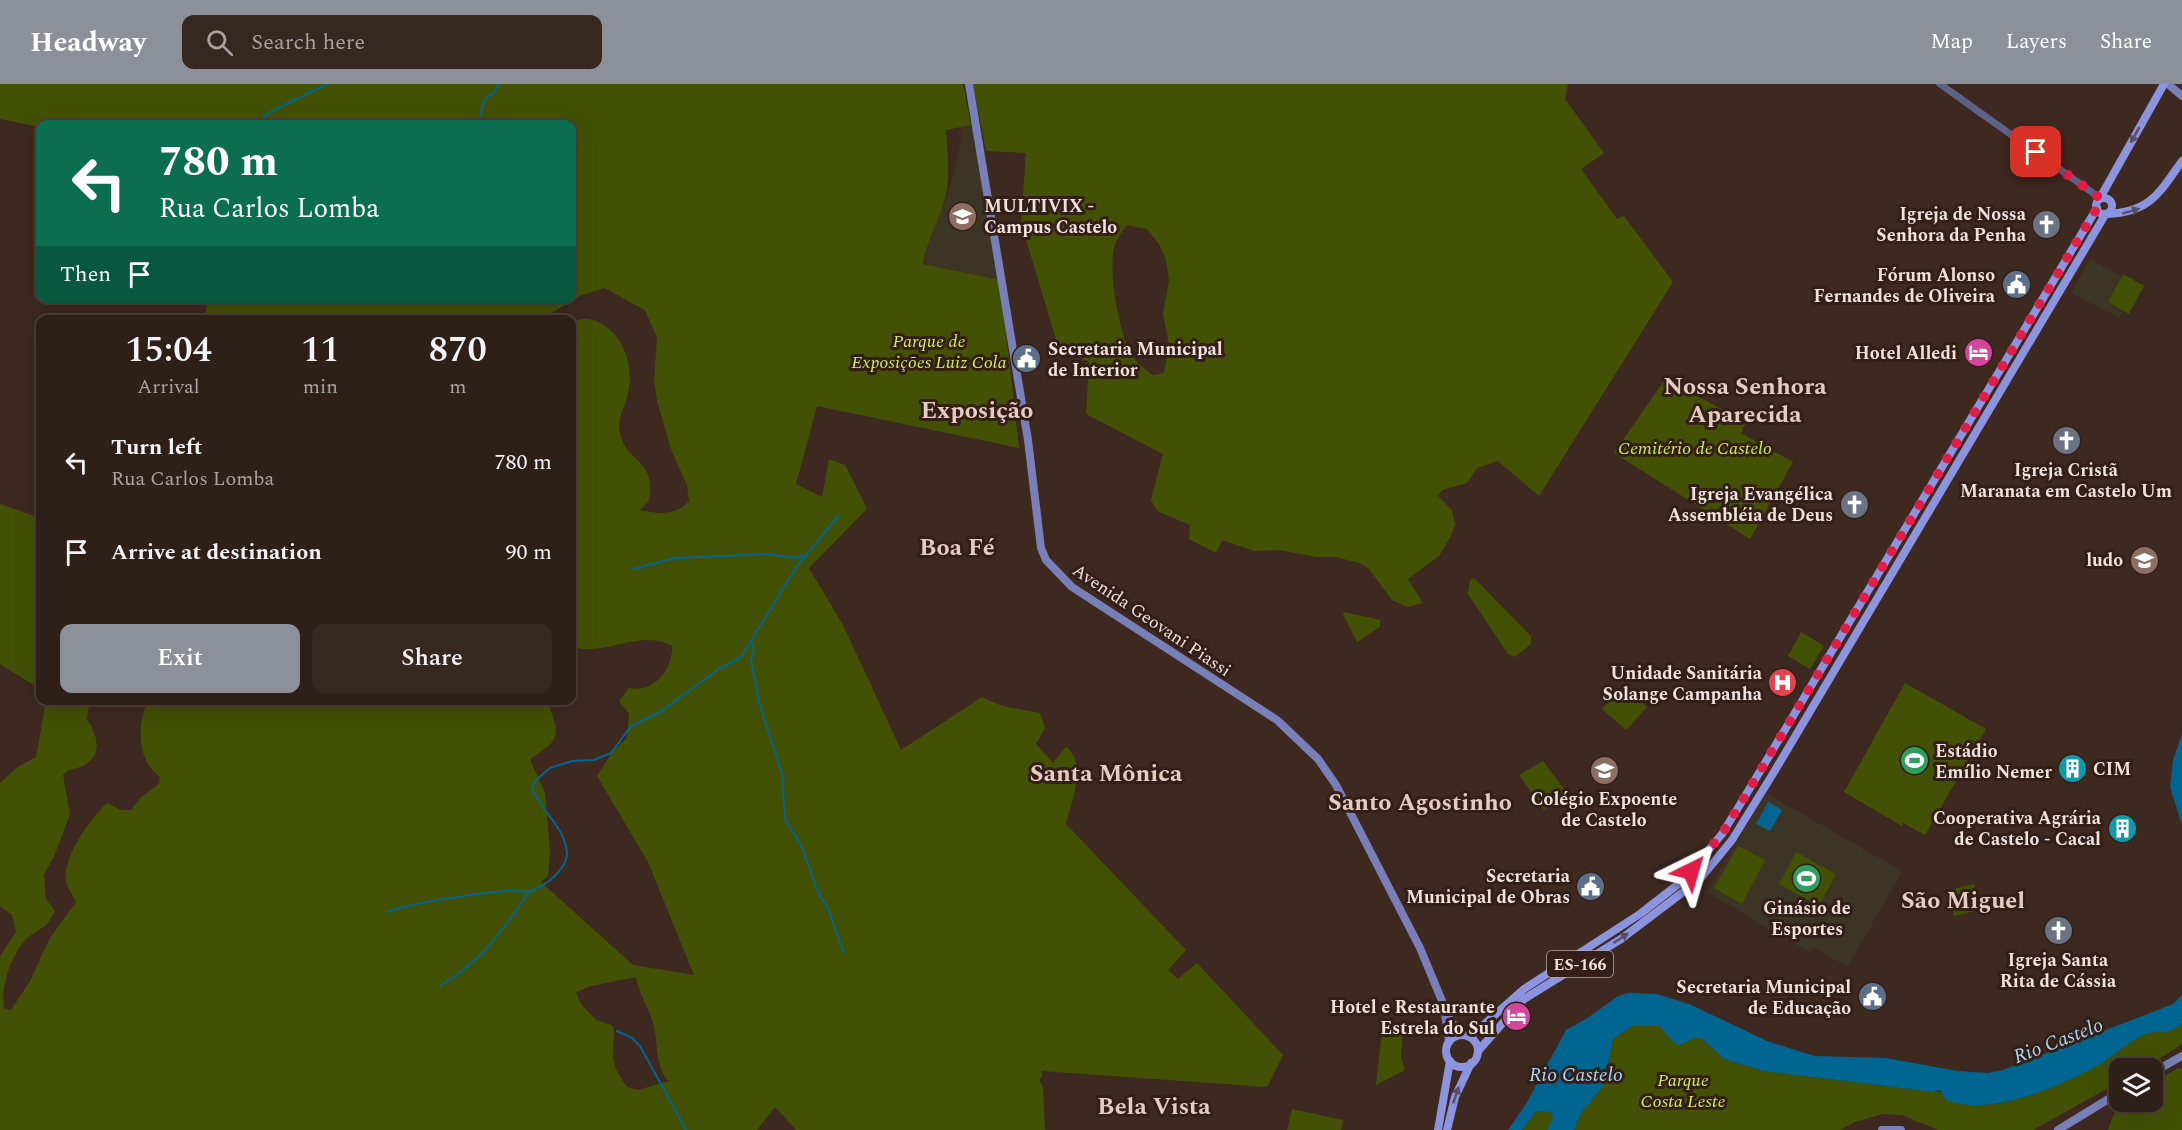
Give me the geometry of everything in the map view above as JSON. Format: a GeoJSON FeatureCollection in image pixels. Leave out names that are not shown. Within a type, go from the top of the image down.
{"type":"FeatureCollection","features":[{"type":"Feature","properties":{"kind":"main road","name":"Avenida Geovani Piassi"},"geometry":{"type":"LineString","coordinates":[[969,84],[1026,428],[1041,548],[1046,560],[1072,587],[1277,720],[1318,759],[1336,784],[1420,948],[1445,1010],[1455,1028],[1466,1036]]}},
{"type":"Feature","properties":{"kind":"main road"},"geometry":{"type":"LineString","coordinates":[[2182,96],[2166,84],[2100,198],[2097,208],[2106,214],[2132,212],[2153,201],[2182,161]]}},
{"type":"Feature","properties":{"kind":"main road"},"geometry":{"type":"LineString","coordinates":[[1689,879],[1696,885],[1732,840],[2106,214],[2112,208],[2111,204],[2100,198]]}},
{"type":"Feature","properties":{"kind":"main road","name":"ES-166"},"geometry":{"type":"LineString","coordinates":[[1449,1042],[1466,1036],[1689,879],[1722,834],[2097,208]]}},
{"type":"Feature","properties":{"kind":"main road"},"geometry":{"type":"LineString","coordinates":[[2062,264],[2073,270]]}},
{"type":"Feature","properties":{"kind":"main road"},"geometry":{"type":"LineString","coordinates":[[1722,834],[1732,840]]}},
{"type":"Feature","properties":{"kind":"main road","name":"ES-166"},"geometry":{"type":"LineString","coordinates":[[1447,1130],[1455,1097],[1478,1051],[1527,992]]}},
{"type":"Feature","properties":{"kind":"main road","name":"Avenida Geovani Piassi"},"geometry":{"type":"LineString","coordinates":[[1445,1010],[1449,1042]]}},
{"type":"Feature","properties":{"kind":"main road"},"geometry":{"type":"LineString","coordinates":[[1466,1036],[1476,1043],[1478,1051]]}},
{"type":"Feature","properties":{"kind":"main road"},"geometry":{"type":"LineString","coordinates":[[1438,1130],[1450,1061],[1446,1050],[1449,1042]]}},
{"type":"Feature","properties":{"kind":"main road"},"geometry":{"type":"LineString","coordinates":[[2163,1067],[2182,1056]]}},
{"type":"Feature","properties":{"kind":"main road"},"geometry":{"type":"LineString","coordinates":[[1450,1061],[1462,1066],[1472,1063]]}},
{"type":"Feature","properties":{"kind":"main road"},"geometry":{"type":"LineString","coordinates":[[2058,1130],[2109,1099]]}},
{"type":"Feature","properties":{"kind":"main road"},"geometry":{"type":"LineString","coordinates":[[1882,1130],[1901,1130]]}},
{"type":"Feature","properties":{"kind":"street"},"geometry":{"type":"LineString","coordinates":[[1940,84],[2100,198]]}},
{"type":"Feature","properties":{"kind":"shaded area","name":"MULTIVIX - Campus Castelo"},"geometry":{"type":"Polygon","coordinates":[[[973,122],[1000,280],[925,264],[928,237],[948,195],[962,137],[960,124],[973,122]]]}},
{"type":"Feature","properties":{"kind":"shaded area"},"geometry":{"type":"Polygon","coordinates":[[[2090,259],[2122,277],[2108,302],[2123,310],[2119,317],[2071,293],[2090,259]]]}},
{"type":"Feature","properties":{"kind":"shaded area"},"geometry":{"type":"Polygon","coordinates":[[[1766,793],[1902,871],[1848,967],[1813,947],[1809,952],[1707,892],[1766,793]]]}},
{"type":"Feature","properties":{"kind":"green space","name":"Parque de Exposições Luiz Cola"},"geometry":{"type":"Polygon","coordinates":[[[0,84],[963,84],[971,125],[946,130],[948,168],[946,196],[923,264],[1000,280],[1019,448],[817,406],[796,484],[822,497],[829,459],[845,465],[867,509],[809,568],[843,625],[901,750],[982,697],[1002,706],[1040,713],[1045,728],[1036,744],[1053,763],[1066,747],[1073,754],[1076,762],[1076,783],[1066,824],[1186,950],[1168,970],[1178,979],[1197,963],[1283,1055],[1267,1087],[1042,1071],[1042,1077],[1039,1079],[1043,1087],[1045,1130],[796,1130],[775,1107],[757,1130],[0,1130],[0,956],[16,932],[12,915],[0,906],[0,783],[16,768],[36,757],[45,705],[90,705],[87,719],[94,732],[97,746],[93,758],[88,763],[63,775],[70,814],[55,854],[44,875],[46,899],[55,911],[47,924],[23,942],[18,950],[6,980],[4,1008],[11,1010],[30,981],[50,938],[76,902],[66,881],[66,871],[73,850],[86,828],[107,803],[121,810],[131,810],[141,797],[159,784],[160,777],[146,761],[141,741],[142,720],[146,705],[548,705],[556,729],[553,741],[530,759],[545,793],[550,850],[548,876],[541,882],[633,965],[694,975],[648,862],[597,776],[612,752],[627,738],[629,714],[619,701],[629,688],[646,687],[660,678],[669,663],[672,646],[659,641],[647,640],[597,649],[576,648],[576,321],[587,319],[602,324],[617,337],[623,346],[630,377],[619,428],[628,451],[645,468],[648,476],[649,501],[640,510],[667,513],[679,509],[689,501],[687,485],[672,452],[657,401],[654,379],[657,338],[645,310],[604,288],[576,299],[576,120],[36,120],[36,126],[0,119],[0,84]],[[636,977],[591,986],[576,992],[581,1004],[596,1020],[612,1025],[613,1059],[619,1076],[627,1087],[638,1090],[669,1081],[661,1069],[654,1026],[636,977]]]}},
{"type":"Feature","properties":{"kind":"green space"},"geometry":{"type":"Polygon","coordinates":[[[973,84],[1568,84],[1565,99],[1604,153],[1581,169],[1617,219],[1624,216],[1673,282],[1539,496],[1498,461],[1477,468],[1467,483],[1442,490],[1438,496],[1452,510],[1455,525],[1439,556],[1408,579],[1423,603],[1407,607],[1392,600],[1369,569],[1360,563],[1335,557],[1316,557],[1279,550],[1254,551],[1222,540],[1216,553],[1189,539],[1190,525],[1157,511],[1151,500],[1163,454],[1086,414],[1089,362],[1058,346],[1021,223],[1026,153],[986,151],[973,84]],[[1127,225],[1115,245],[1112,268],[1115,299],[1126,343],[1135,359],[1153,375],[1164,373],[1169,345],[1163,314],[1169,280],[1166,260],[1159,244],[1147,229],[1127,225]]]}},
{"type":"Feature","properties":{"kind":"green space"},"geometry":{"type":"Polygon","coordinates":[[[2123,274],[2144,286],[2129,314],[2108,302],[2123,274]]]}},
{"type":"Feature","properties":{"kind":"green space"},"geometry":{"type":"Polygon","coordinates":[[[207,303],[568,303],[548,315],[205,315],[207,303]]]}},
{"type":"Feature","properties":{"kind":"green space","name":"Cemitério de Castelo"},"geometry":{"type":"Polygon","coordinates":[[[1665,379],[1746,422],[1741,433],[1793,462],[1750,539],[1614,453],[1665,379]]]}},
{"type":"Feature","properties":{"kind":"green space"},"geometry":{"type":"Polygon","coordinates":[[[0,504],[34,516],[36,514],[36,686],[0,664],[0,504]]]}},
{"type":"Feature","properties":{"kind":"green space"},"geometry":{"type":"Polygon","coordinates":[[[1474,578],[1531,636],[1531,644],[1515,657],[1508,654],[1468,594],[1470,580],[1474,578]]]}},
{"type":"Feature","properties":{"kind":"green space"},"geometry":{"type":"Polygon","coordinates":[[[1344,612],[1380,620],[1380,627],[1357,642],[1344,612]]]}},
{"type":"Feature","properties":{"kind":"green space"},"geometry":{"type":"Polygon","coordinates":[[[1801,632],[1824,646],[1810,669],[1788,656],[1801,632]]]}},
{"type":"Feature","properties":{"kind":"green space","name":"Estádio Emílio Nemer"},"geometry":{"type":"Polygon","coordinates":[[[1905,683],[1986,729],[1925,835],[1903,823],[1902,826],[1844,792],[1905,683]]]}},
{"type":"Feature","properties":{"kind":"green space"},"geometry":{"type":"Polygon","coordinates":[[[1624,686],[1647,707],[1626,730],[1602,709],[1624,686]]]}},
{"type":"Feature","properties":{"kind":"green space"},"geometry":{"type":"Polygon","coordinates":[[[1543,761],[1567,793],[1544,810],[1519,775],[1543,761]]]}},
{"type":"Feature","properties":{"kind":"green space"},"geometry":{"type":"Polygon","coordinates":[[[1738,846],[1765,860],[1742,904],[1714,888],[1738,846]]]}},
{"type":"Feature","properties":{"kind":"green space","name":"Ginásio de Esportes"},"geometry":{"type":"Polygon","coordinates":[[[1796,852],[1836,874],[1819,906],[1779,884],[1796,852]]]}},
{"type":"Feature","properties":{"kind":"green space"},"geometry":{"type":"Polygon","coordinates":[[[1974,884],[1980,910],[1954,916],[1948,890],[1974,884]]]}},
{"type":"Feature","properties":{"kind":"green space","name":"Parque Costa Leste"},"geometry":{"type":"Polygon","coordinates":[[[2182,1023],[2182,1044],[2160,1058],[2109,1058],[2109,1088],[2033,1130],[1938,1130],[1902,1115],[1883,1114],[1855,1122],[1840,1130],[1574,1130],[1581,1113],[1604,1085],[1613,1039],[1632,1026],[1659,1026],[1680,1045],[1693,1038],[1701,1038],[1724,1059],[1763,1071],[1938,1091],[1978,1105],[2015,1100],[2045,1090],[2101,1063],[2142,1035],[2176,1028],[2182,1023]]]}},
{"type":"Feature","properties":{"kind":"green space"},"geometry":{"type":"Polygon","coordinates":[[[1391,1026],[1403,1031],[1401,1058],[1405,1070],[1376,1085],[1381,1039],[1391,1026]]]}},
{"type":"Feature","properties":{"kind":"green space"},"geometry":{"type":"Polygon","coordinates":[[[2178,1068],[2182,1069],[2182,1130],[2108,1130],[2115,1112],[2163,1112],[2163,1077],[2178,1068]]]}},
{"type":"Feature","properties":{"kind":"green space"},"geometry":{"type":"Polygon","coordinates":[[[1292,1109],[1343,1120],[1341,1130],[1287,1130],[1292,1109]]]}},
{"type":"Feature","properties":{"kind":"green space"},"geometry":{"type":"Polygon","coordinates":[[[1536,1110],[1551,1112],[1553,1117],[1547,1130],[1522,1130],[1536,1110]]]}},
{"type":"Feature","properties":{"kind":"water"},"geometry":{"type":"Polygon","coordinates":[[[2182,734],[2182,825],[2170,787],[2173,760],[2182,734]]]}},
{"type":"Feature","properties":{"kind":"water"},"geometry":{"type":"Polygon","coordinates":[[[1768,802],[1782,810],[1770,831],[1756,824],[1768,802]]]}},
{"type":"Feature","properties":{"kind":"water","name":"Rio Castelo"},"geometry":{"type":"Polygon","coordinates":[[[1629,993],[1657,994],[1689,1004],[1767,1041],[1814,1056],[1886,1058],[1957,1071],[1988,1073],[2003,1070],[2173,1004],[2182,995],[2182,1023],[2168,1032],[2143,1035],[2102,1063],[2068,1081],[2005,1102],[1984,1105],[1946,1100],[1940,1090],[1933,1092],[1763,1071],[1724,1059],[1701,1038],[1694,1038],[1680,1045],[1674,1043],[1659,1026],[1632,1026],[1613,1039],[1604,1085],[1581,1113],[1574,1130],[1547,1130],[1553,1117],[1551,1112],[1536,1111],[1522,1130],[1508,1130],[1526,1104],[1566,1030],[1618,996],[1629,993]]]}},
{"type":"Feature","properties":{"kind":"waterway"},"geometry":{"type":"LineString","coordinates":[[261,120],[270,112],[327,84]]}},
{"type":"Feature","properties":{"kind":"waterway"},"geometry":{"type":"LineString","coordinates":[[479,120],[485,100],[499,84]]}},
{"type":"Feature","properties":{"kind":"waterway"},"geometry":{"type":"LineString","coordinates":[[386,912],[415,904],[459,897],[504,891],[531,891],[555,876],[564,865],[567,852],[562,834],[532,788],[536,780],[550,768],[572,761],[594,760],[611,753],[631,726],[660,712],[719,669],[741,657],[797,566],[839,515]]}},
{"type":"Feature","properties":{"kind":"waterway"},"geometry":{"type":"LineString","coordinates":[[633,569],[675,558],[769,554],[795,558],[805,555]]}},
{"type":"Feature","properties":{"kind":"waterway"},"geometry":{"type":"LineString","coordinates":[[751,641],[754,650],[751,661],[760,706],[782,773],[785,819],[801,845],[844,953]]}},
{"type":"Feature","properties":{"kind":"waterway"},"geometry":{"type":"LineString","coordinates":[[441,985],[468,966],[491,944],[529,892]]}},
{"type":"Feature","properties":{"kind":"waterway"},"geometry":{"type":"LineString","coordinates":[[617,1031],[632,1038],[640,1046],[686,1130]]}},
{"type":"Feature","properties":{"kind":"place","name":"MULTIVIX - Campus Castelo"},"geometry":{"type":"Point","coordinates":[963,216]}},
{"type":"Feature","properties":{"kind":"place","name":"Igreja de Nossa Senhora da Penha"},"geometry":{"type":"Point","coordinates":[2047,224]}},
{"type":"Feature","properties":{"kind":"place","name":"Fórum Alonso Fernandes de Oliveira"},"geometry":{"type":"Point","coordinates":[2016,285]}},
{"type":"Feature","properties":{"kind":"place","name":"Hotel Alledi"},"geometry":{"type":"Point","coordinates":[1978,353]}},
{"type":"Feature","properties":{"kind":"place","name":"Secretaria Municipal de Interior"},"geometry":{"type":"Point","coordinates":[1027,359]}},
{"type":"Feature","properties":{"kind":"place","name":"Igreja Cristã Maranata em Castelo Um"},"geometry":{"type":"Point","coordinates":[2066,441]}},
{"type":"Feature","properties":{"kind":"place","name":"Igreja Evangélica Assembléia de Deus"},"geometry":{"type":"Point","coordinates":[1854,504]}},
{"type":"Feature","properties":{"kind":"place","name":"ludo"},"geometry":{"type":"Point","coordinates":[2144,560]}},
{"type":"Feature","properties":{"kind":"place","name":"Unidade Sanitária Solange Campanha"},"geometry":{"type":"Point","coordinates":[1783,683]}},
{"type":"Feature","properties":{"kind":"place","name":"Estádio Emílio Nemer"},"geometry":{"type":"Point","coordinates":[1914,761]}},
{"type":"Feature","properties":{"kind":"place","name":"CIM"},"geometry":{"type":"Point","coordinates":[2072,769]}},
{"type":"Feature","properties":{"kind":"place","name":"Colégio Expoente de Castelo"},"geometry":{"type":"Point","coordinates":[1604,770]}},
{"type":"Feature","properties":{"kind":"place","name":"Cooperativa Agrária de Castelo - Cacal"},"geometry":{"type":"Point","coordinates":[2122,828]}},
{"type":"Feature","properties":{"kind":"place","name":"Ginásio de Esportes"},"geometry":{"type":"Point","coordinates":[1807,879]}},
{"type":"Feature","properties":{"kind":"place","name":"Secretaria Municipal de Obras"},"geometry":{"type":"Point","coordinates":[1591,886]}},
{"type":"Feature","properties":{"kind":"place","name":"Igreja Santa Rita de Cássia"},"geometry":{"type":"Point","coordinates":[2058,931]}},
{"type":"Feature","properties":{"kind":"place","name":"Secretaria Municipal de Educação"},"geometry":{"type":"Point","coordinates":[1872,997]}},
{"type":"Feature","properties":{"kind":"place","name":"Hotel e Restaurante Estrela do Sul"},"geometry":{"type":"Point","coordinates":[1516,1017]}},
{"type":"Feature","properties":{"kind":"district","name":"Nossa Senhora Aparecida"},"geometry":{"type":"Point","coordinates":[1745,400]}},
{"type":"Feature","properties":{"kind":"district","name":"Exposição"},"geometry":{"type":"Point","coordinates":[977,410]}},
{"type":"Feature","properties":{"kind":"district","name":"Boa Fé"},"geometry":{"type":"Point","coordinates":[957,547]}},
{"type":"Feature","properties":{"kind":"district","name":"Santa Mônica"},"geometry":{"type":"Point","coordinates":[1106,773]}},
{"type":"Feature","properties":{"kind":"district","name":"Santo Agostinho"},"geometry":{"type":"Point","coordinates":[1420,802]}},
{"type":"Feature","properties":{"kind":"district","name":"São Miguel"},"geometry":{"type":"Point","coordinates":[1963,900]}},
{"type":"Feature","properties":{"kind":"district","name":"Bela Vista"},"geometry":{"type":"Point","coordinates":[1154,1106]}},
{"type":"Feature","properties":{"kind":"route"},"geometry":{"type":"LineString","coordinates":[[1691,871],[1722,834],[2097,208],[2100,198],[2036,152]]}}]}
